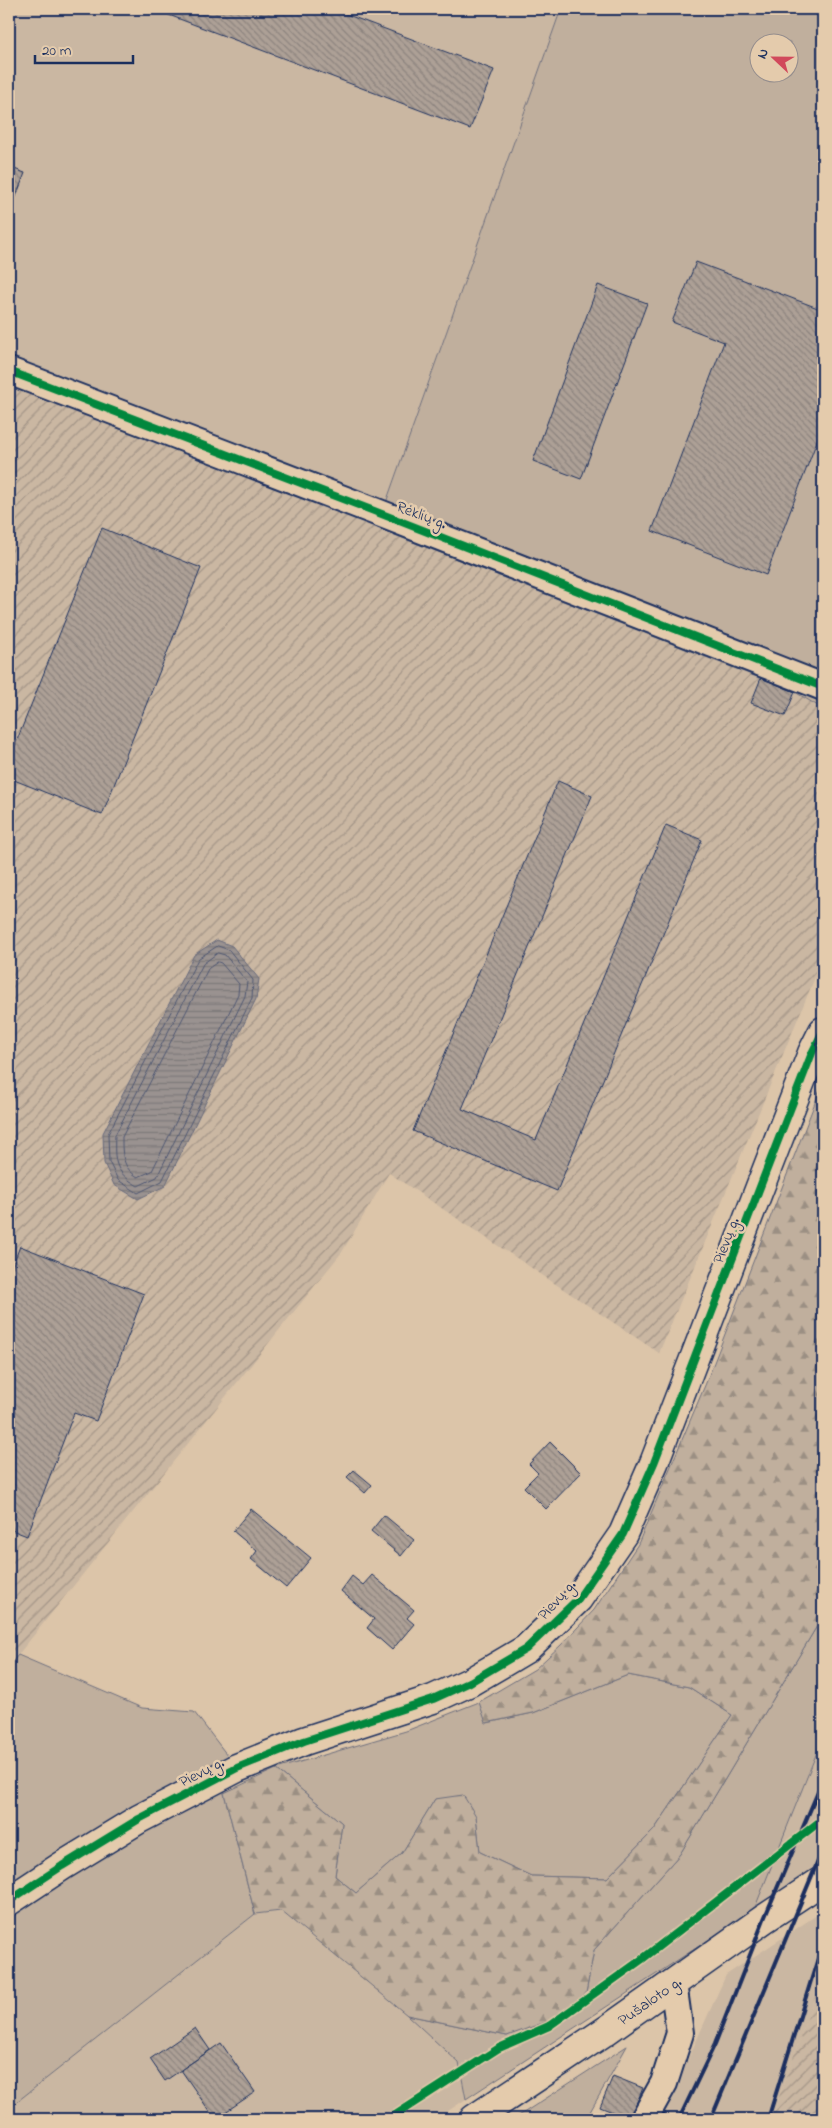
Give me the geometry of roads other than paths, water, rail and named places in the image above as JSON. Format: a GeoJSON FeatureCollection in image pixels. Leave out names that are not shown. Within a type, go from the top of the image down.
{"type":"FeatureCollection","features":[{"type":"Feature","properties":{"kind":"street","name":"Rėklių g."},"geometry":{"type":"LineString","coordinates":[[9,371],[374,511],[823,687]]}},
{"type":"Feature","properties":{"kind":"street","name":"Pievų g."},"geometry":{"type":"LineString","coordinates":[[9,1901],[139,1819],[236,1768],[304,1741],[433,1699],[470,1682],[526,1649],[578,1599],[623,1534],[654,1464],[768,1164],[812,1053],[823,1031]]}},
{"type":"Feature","properties":{"kind":"street","name":"Pušaloto g."},"geometry":{"type":"LineString","coordinates":[[474,2119],[823,1880]]}},
{"type":"Feature","properties":{"kind":"street"},"geometry":{"type":"LineString","coordinates":[[644,2119],[664,2083],[680,2032],[673,1983]]}},
{"type":"Feature","properties":{"kind":"water"},"geometry":{"type":"Polygon","coordinates":[[[217,940],[232,946],[259,979],[256,999],[165,1186],[138,1199],[114,1185],[104,1163],[103,1133],[194,955],[217,940]]]}},
{"type":"Feature","properties":{"kind":"railway"},"geometry":{"type":"LineString","coordinates":[[679,2119],[715,2044],[764,1919],[823,1780]]}},
{"type":"Feature","properties":{"kind":"railway"},"geometry":{"type":"LineString","coordinates":[[711,2119],[823,1849]]}},
{"type":"Feature","properties":{"kind":"railway"},"geometry":{"type":"LineString","coordinates":[[768,2119],[823,1942]]}},
{"type":"Feature","properties":{"kind":"railway"},"geometry":{"type":"LineString","coordinates":[[821,2119],[823,2115]]}}]}
